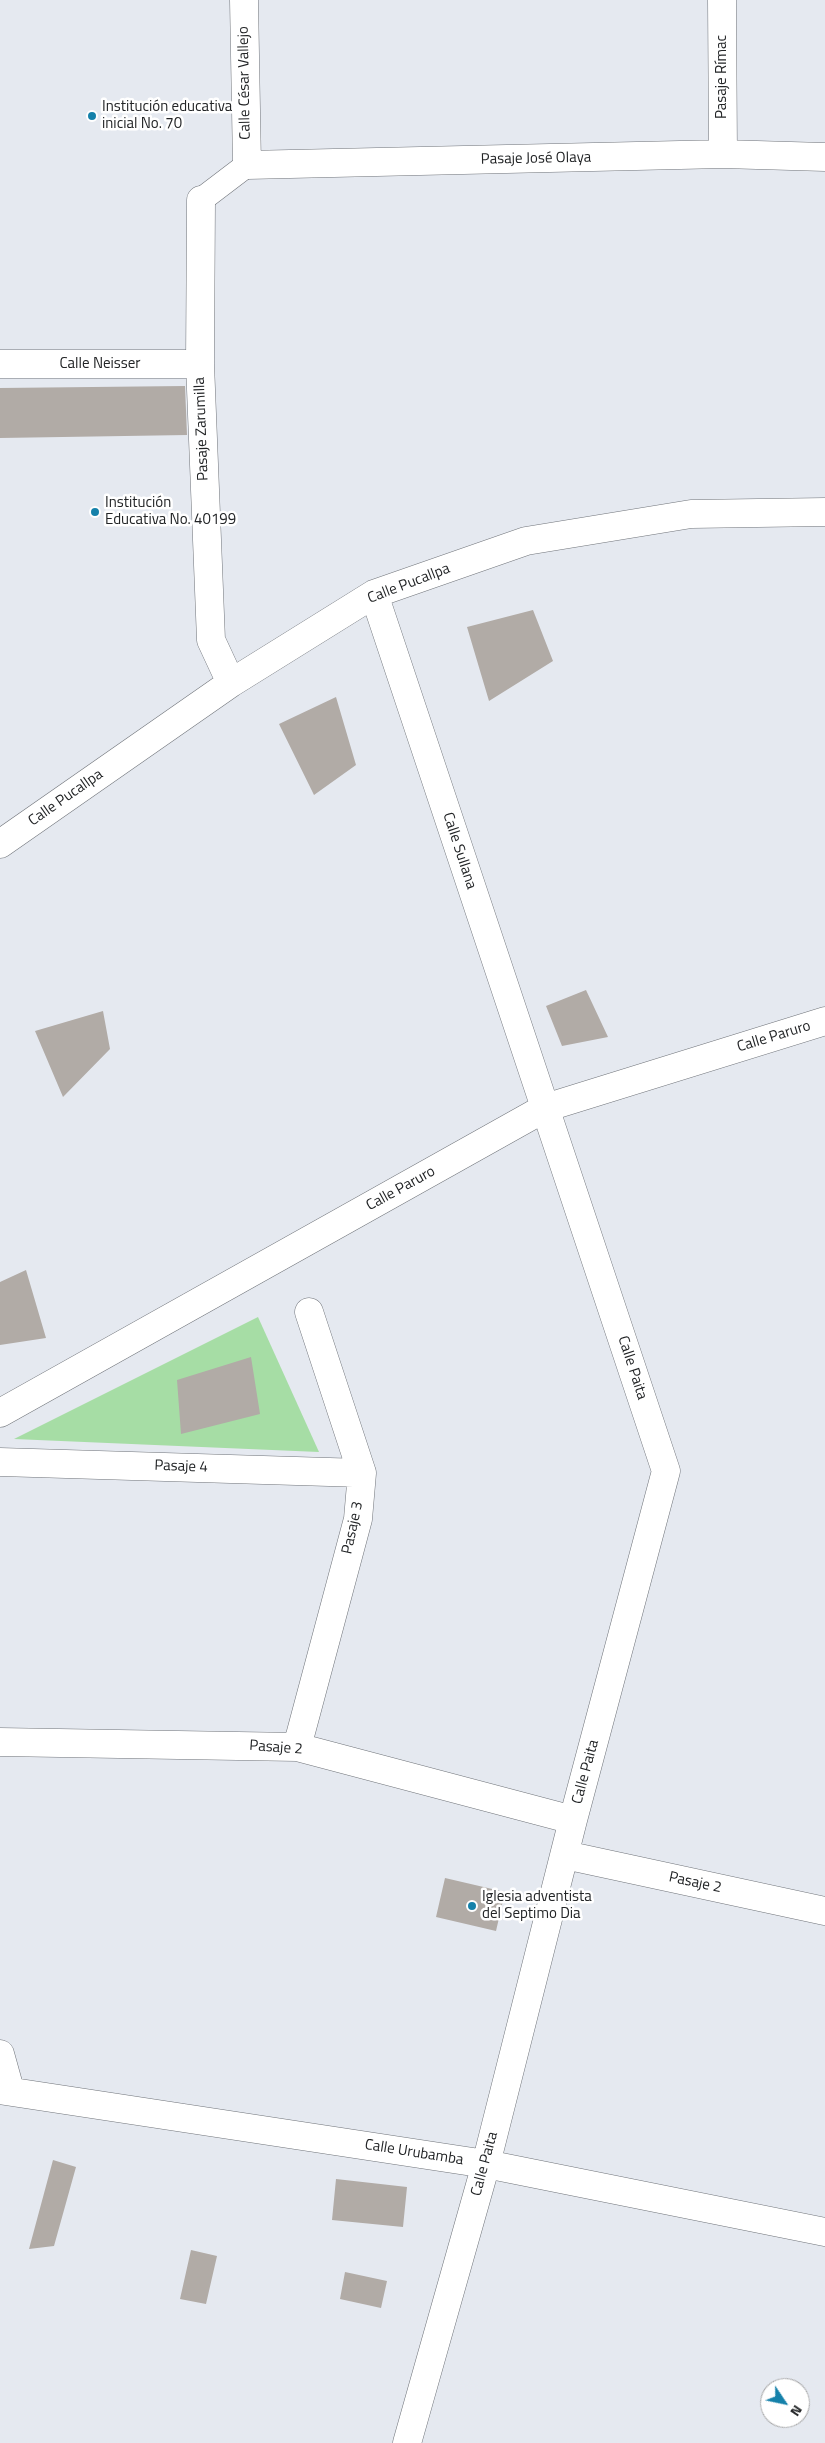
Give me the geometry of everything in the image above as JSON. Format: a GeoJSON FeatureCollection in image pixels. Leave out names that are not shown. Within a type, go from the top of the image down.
{"type":"FeatureCollection","features":[{"type":"Feature","properties":{"kind":"street","name":"Calle César Vallejo"},"geometry":{"type":"LineString","coordinates":[[244,0],[247,165]]}},
{"type":"Feature","properties":{"kind":"street","name":"Pasaje Rímac"},"geometry":{"type":"LineString","coordinates":[[722,0],[723,154]]}},
{"type":"Feature","properties":{"kind":"street","name":"Pasaje José Olaya"},"geometry":{"type":"LineString","coordinates":[[247,165],[723,154],[825,157]]}},
{"type":"Feature","properties":{"kind":"street"},"geometry":{"type":"LineString","coordinates":[[200,200],[247,165]]}},
{"type":"Feature","properties":{"kind":"street","name":"Pasaje Zarumilla"},"geometry":{"type":"LineString","coordinates":[[200,200],[200,364],[211,640],[231,683]]}},
{"type":"Feature","properties":{"kind":"street","name":"Calle Neisser"},"geometry":{"type":"LineString","coordinates":[[0,364],[200,364]]}},
{"type":"Feature","properties":{"kind":"street","name":"Calle Pucallpa"},"geometry":{"type":"LineString","coordinates":[[0,844],[231,683],[374,594],[526,541],[690,514],[825,512]]}},
{"type":"Feature","properties":{"kind":"street","name":"Calle Sullana"},"geometry":{"type":"LineString","coordinates":[[374,594],[545,1108]]}},
{"type":"Feature","properties":{"kind":"street","name":"Calle Paruro"},"geometry":{"type":"LineString","coordinates":[[0,1412],[545,1108],[825,1021]]}},
{"type":"Feature","properties":{"kind":"street","name":"Calle Paita"},"geometry":{"type":"LineString","coordinates":[[408,2443],[486,2164],[573,1820],[666,1471],[545,1108]]}},
{"type":"Feature","properties":{"kind":"street","name":"Pasaje 3"},"geometry":{"type":"LineString","coordinates":[[297,1747],[358,1519],[362,1473],[309,1312]]}},
{"type":"Feature","properties":{"kind":"street","name":"Pasaje 4"},"geometry":{"type":"LineString","coordinates":[[0,1462],[362,1473]]}},
{"type":"Feature","properties":{"kind":"street","name":"Pasaje 2"},"geometry":{"type":"LineString","coordinates":[[0,1742],[297,1747],[573,1820]]}},
{"type":"Feature","properties":{"kind":"street","name":"Pasaje 2"},"geometry":{"type":"LineString","coordinates":[[565,1855],[825,1911]]}},
{"type":"Feature","properties":{"kind":"street"},"geometry":{"type":"LineString","coordinates":[[0,2054],[5,2090]]}},
{"type":"Feature","properties":{"kind":"street","name":"Calle Urubamba"},"geometry":{"type":"LineString","coordinates":[[5,2090],[486,2164],[825,2232]]}},
{"type":"Feature","properties":{"kind":"green space"},"geometry":{"type":"Polygon","coordinates":[[[258,1317],[319,1452],[14,1439],[258,1317]]]}},
{"type":"Feature","properties":{"kind":"building"},"geometry":{"type":"Polygon","coordinates":[[[185,386],[187,435],[0,438],[0,388],[185,386]]]}},
{"type":"Feature","properties":{"kind":"building"},"geometry":{"type":"Polygon","coordinates":[[[533,610],[553,661],[489,701],[467,627],[533,610]]]}},
{"type":"Feature","properties":{"kind":"building"},"geometry":{"type":"Polygon","coordinates":[[[336,697],[356,765],[314,795],[279,724],[336,697]]]}},
{"type":"Feature","properties":{"kind":"building"},"geometry":{"type":"Polygon","coordinates":[[[586,990],[608,1037],[562,1046],[546,1006],[586,990]]]}},
{"type":"Feature","properties":{"kind":"building"},"geometry":{"type":"Polygon","coordinates":[[[103,1011],[110,1049],[63,1097],[35,1031],[103,1011]]]}},
{"type":"Feature","properties":{"kind":"building"},"geometry":{"type":"Polygon","coordinates":[[[26,1270],[46,1338],[0,1345],[0,1282],[26,1270]]]}},
{"type":"Feature","properties":{"kind":"building"},"geometry":{"type":"Polygon","coordinates":[[[251,1357],[260,1414],[181,1434],[177,1380],[251,1357]]]}},
{"type":"Feature","properties":{"kind":"building"},"geometry":{"type":"Polygon","coordinates":[[[445,1878],[505,1892],[496,1931],[436,1917],[445,1878]]]}},
{"type":"Feature","properties":{"kind":"building"},"geometry":{"type":"Polygon","coordinates":[[[53,2160],[76,2167],[54,2246],[29,2249],[53,2160]]]}},
{"type":"Feature","properties":{"kind":"building"},"geometry":{"type":"Polygon","coordinates":[[[336,2179],[407,2187],[403,2227],[332,2220],[336,2179]]]}},
{"type":"Feature","properties":{"kind":"building"},"geometry":{"type":"Polygon","coordinates":[[[191,2250],[217,2256],[206,2304],[180,2299],[191,2250]]]}},
{"type":"Feature","properties":{"kind":"building"},"geometry":{"type":"Polygon","coordinates":[[[345,2272],[387,2281],[381,2308],[340,2299],[345,2272]]]}},
{"type":"Feature","properties":{"kind":"place","name":"Institución educativa inicial No. 70"},"geometry":{"type":"Point","coordinates":[92,116]}},
{"type":"Feature","properties":{"kind":"place","name":"Institución Educativa No. 40199"},"geometry":{"type":"Point","coordinates":[95,512]}},
{"type":"Feature","properties":{"kind":"place","name":"Iglesia adventista del Septimo Dia"},"geometry":{"type":"Point","coordinates":[472,1906]}}]}
